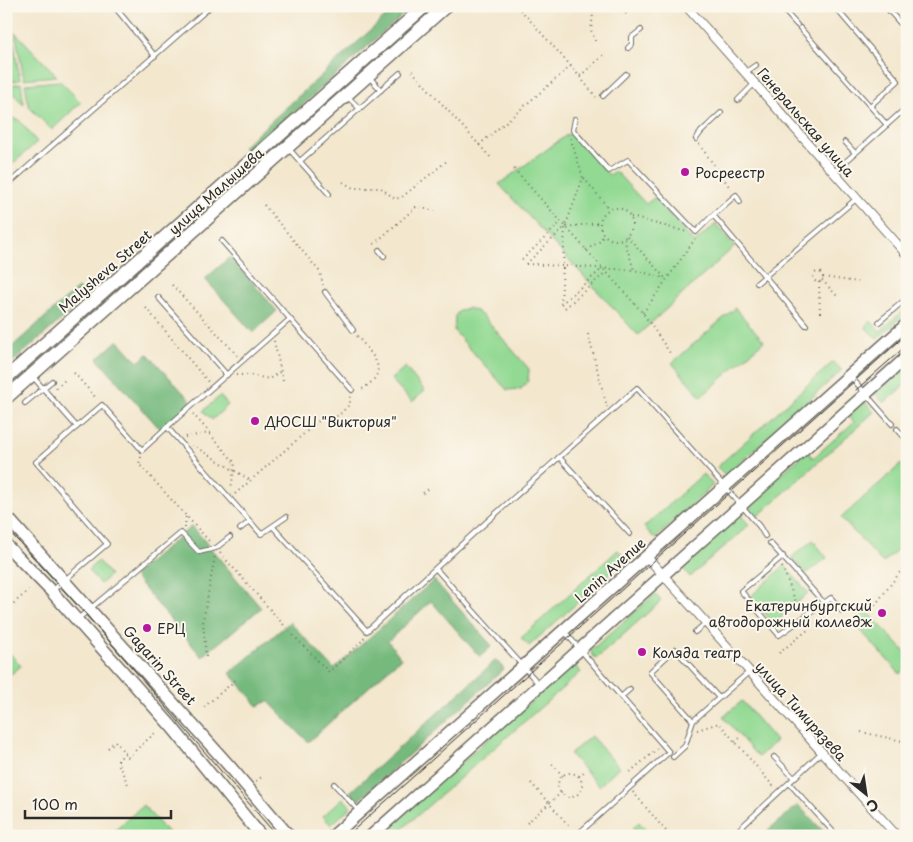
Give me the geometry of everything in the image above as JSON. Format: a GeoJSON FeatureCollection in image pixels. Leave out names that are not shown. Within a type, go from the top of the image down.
{"type":"FeatureCollection","features":[{"type":"Feature","properties":{"kind":"main road","name":"улица Малышева"},"geometry":{"type":"LineString","coordinates":[[6,398],[446,6]]}},
{"type":"Feature","properties":{"kind":"main road","name":"Malysheva Street"},"geometry":{"type":"LineString","coordinates":[[6,378],[422,7]]}},
{"type":"Feature","properties":{"kind":"main road","name":"Lenin Avenue"},"geometry":{"type":"LineString","coordinates":[[333,836],[907,324]]}},
{"type":"Feature","properties":{"kind":"main road"},"geometry":{"type":"LineString","coordinates":[[372,836],[907,357]]}},
{"type":"Feature","properties":{"kind":"main road","name":"Gagarin Street"},"geometry":{"type":"LineString","coordinates":[[6,516],[238,775],[289,836]]}},
{"type":"Feature","properties":{"kind":"main road"},"geometry":{"type":"LineString","coordinates":[[6,545],[52,592],[178,734],[261,836]]}},
{"type":"Feature","properties":{"kind":"street","name":"Генеральская улица"},"geometry":{"type":"LineString","coordinates":[[686,6],[756,82],[833,173],[907,255]]}},
{"type":"Feature","properties":{"kind":"street","name":"улица Тимирязева"},"geometry":{"type":"LineString","coordinates":[[646,557],[897,836]]}},
{"type":"Feature","properties":{"kind":"lane"},"geometry":{"type":"LineString","coordinates":[[114,6],[155,56]]}},
{"type":"Feature","properties":{"kind":"lane"},"geometry":{"type":"LineString","coordinates":[[6,186],[211,6]]}},
{"type":"Feature","properties":{"kind":"lane"},"geometry":{"type":"LineString","coordinates":[[780,6],[886,125]]}},
{"type":"Feature","properties":{"kind":"lane"},"geometry":{"type":"LineString","coordinates":[[834,6],[898,81],[870,106]]}},
{"type":"Feature","properties":{"kind":"lane"},"geometry":{"type":"LineString","coordinates":[[885,6],[900,23],[907,18]]}},
{"type":"Feature","properties":{"kind":"lane"},"geometry":{"type":"LineString","coordinates":[[628,48],[632,44],[632,38],[641,30]]}},
{"type":"Feature","properties":{"kind":"lane"},"geometry":{"type":"LineString","coordinates":[[746,72],[756,65]]}},
{"type":"Feature","properties":{"kind":"lane"},"geometry":{"type":"LineString","coordinates":[[300,162],[400,73]]}},
{"type":"Feature","properties":{"kind":"lane"},"geometry":{"type":"LineString","coordinates":[[603,96],[626,74]]}},
{"type":"Feature","properties":{"kind":"lane"},"geometry":{"type":"LineString","coordinates":[[368,76],[381,90]]}},
{"type":"Feature","properties":{"kind":"lane"},"geometry":{"type":"LineString","coordinates":[[738,100],[756,82]]}},
{"type":"Feature","properties":{"kind":"lane"},"geometry":{"type":"LineString","coordinates":[[346,95],[360,109]]}},
{"type":"Feature","properties":{"kind":"lane"},"geometry":{"type":"LineString","coordinates":[[833,173],[907,107]]}},
{"type":"Feature","properties":{"kind":"lane"},"geometry":{"type":"LineString","coordinates":[[696,139],[722,113]]}},
{"type":"Feature","properties":{"kind":"lane"},"geometry":{"type":"LineString","coordinates":[[575,119],[573,130],[609,172],[628,160],[697,234],[713,215],[736,195],[740,202]]}},
{"type":"Feature","properties":{"kind":"lane"},"geometry":{"type":"LineString","coordinates":[[845,142],[855,153]]}},
{"type":"Feature","properties":{"kind":"lane"},"geometry":{"type":"LineString","coordinates":[[288,147],[329,194]]}},
{"type":"Feature","properties":{"kind":"lane"},"geometry":{"type":"LineString","coordinates":[[757,283],[856,199]]}},
{"type":"Feature","properties":{"kind":"lane"},"geometry":{"type":"LineString","coordinates":[[713,215],[806,325]]}},
{"type":"Feature","properties":{"kind":"lane"},"geometry":{"type":"LineString","coordinates":[[222,241],[352,390]]}},
{"type":"Feature","properties":{"kind":"lane"},"geometry":{"type":"LineString","coordinates":[[379,250],[384,256]]}},
{"type":"Feature","properties":{"kind":"lane"},"geometry":{"type":"LineString","coordinates":[[325,292],[352,330]]}},
{"type":"Feature","properties":{"kind":"lane"},"geometry":{"type":"LineString","coordinates":[[158,297],[227,374]]}},
{"type":"Feature","properties":{"kind":"lane"},"geometry":{"type":"LineString","coordinates":[[879,322],[907,298]]}},
{"type":"Feature","properties":{"kind":"lane"},"geometry":{"type":"LineString","coordinates":[[52,592],[107,544],[36,462],[102,405],[142,450],[290,319]]}},
{"type":"Feature","properties":{"kind":"lane"},"geometry":{"type":"LineString","coordinates":[[32,376],[77,427]]}},
{"type":"Feature","properties":{"kind":"lane"},"geometry":{"type":"LineString","coordinates":[[850,376],[892,424]]}},
{"type":"Feature","properties":{"kind":"lane"},"geometry":{"type":"LineString","coordinates":[[25,403],[52,381]]}},
{"type":"Feature","properties":{"kind":"lane"},"geometry":{"type":"LineString","coordinates":[[274,528],[367,631],[636,388],[741,505],[765,536]]}},
{"type":"Feature","properties":{"kind":"lane"},"geometry":{"type":"LineString","coordinates":[[167,427],[260,534],[274,528],[286,517]]}},
{"type":"Feature","properties":{"kind":"lane"},"geometry":{"type":"LineString","coordinates":[[897,430],[907,440]]}},
{"type":"Feature","properties":{"kind":"lane"},"geometry":{"type":"LineString","coordinates":[[559,457],[630,534]]}},
{"type":"Feature","properties":{"kind":"lane"},"geometry":{"type":"LineString","coordinates":[[240,529],[249,522]]}},
{"type":"Feature","properties":{"kind":"lane"},"geometry":{"type":"LineString","coordinates":[[77,620],[181,533],[199,552],[216,548],[230,537]]}},
{"type":"Feature","properties":{"kind":"lane"},"geometry":{"type":"LineString","coordinates":[[770,543],[824,603]]}},
{"type":"Feature","properties":{"kind":"lane"},"geometry":{"type":"LineString","coordinates":[[783,556],[741,591],[779,635],[831,598],[842,612]]}},
{"type":"Feature","properties":{"kind":"lane"},"geometry":{"type":"LineString","coordinates":[[436,569],[540,685]]}},
{"type":"Feature","properties":{"kind":"lane"},"geometry":{"type":"LineString","coordinates":[[695,632],[706,623]]}},
{"type":"Feature","properties":{"kind":"lane"},"geometry":{"type":"LineString","coordinates":[[564,631],[669,752],[577,835]]}},
{"type":"Feature","properties":{"kind":"lane"},"geometry":{"type":"LineString","coordinates":[[693,721],[648,674],[677,647],[719,698]]}},
{"type":"Feature","properties":{"kind":"lane"},"geometry":{"type":"LineString","coordinates":[[673,757],[685,746],[693,721],[750,672]]}},
{"type":"Feature","properties":{"kind":"lane"},"geometry":{"type":"LineString","coordinates":[[621,697],[630,689]]}},
{"type":"Feature","properties":{"kind":"lane"},"geometry":{"type":"LineString","coordinates":[[732,836],[822,752]]}},
{"type":"Feature","properties":{"kind":"lane"},"geometry":{"type":"LineString","coordinates":[[774,757],[794,778]]}},
{"type":"Feature","properties":{"kind":"lane"},"geometry":{"type":"LineString","coordinates":[[789,783],[837,836]]}},
{"type":"Feature","properties":{"kind":"lane"},"geometry":{"type":"LineString","coordinates":[[334,784],[359,812]]}},
{"type":"Feature","properties":{"kind":"path"},"geometry":{"type":"LineString","coordinates":[[517,6],[580,76],[599,101]]}},
{"type":"Feature","properties":{"kind":"path"},"geometry":{"type":"LineString","coordinates":[[594,6],[591,30],[595,41]]}},
{"type":"Feature","properties":{"kind":"path"},"geometry":{"type":"LineString","coordinates":[[619,6],[626,14]]}},
{"type":"Feature","properties":{"kind":"path"},"geometry":{"type":"LineString","coordinates":[[580,76],[606,53]]}},
{"type":"Feature","properties":{"kind":"path"},"geometry":{"type":"LineString","coordinates":[[479,145],[571,66]]}},
{"type":"Feature","properties":{"kind":"path"},"geometry":{"type":"LineString","coordinates":[[412,70],[492,160]]}},
{"type":"Feature","properties":{"kind":"path"},"geometry":{"type":"LineString","coordinates":[[570,136],[583,178],[609,209]]}},
{"type":"Feature","properties":{"kind":"path"},"geometry":{"type":"LineString","coordinates":[[696,139],[736,195]]}},
{"type":"Feature","properties":{"kind":"path"},"geometry":{"type":"LineString","coordinates":[[343,182],[353,188],[381,188],[395,199],[402,197],[448,160]]}},
{"type":"Feature","properties":{"kind":"path"},"geometry":{"type":"LineString","coordinates":[[514,169],[643,313],[672,356]]}},
{"type":"Feature","properties":{"kind":"path"},"geometry":{"type":"LineString","coordinates":[[583,178],[565,227],[561,304],[603,268]]}},
{"type":"Feature","properties":{"kind":"path"},"geometry":{"type":"LineString","coordinates":[[264,205],[320,272],[325,292]]}},
{"type":"Feature","properties":{"kind":"path"},"geometry":{"type":"LineString","coordinates":[[374,244],[416,207],[435,211]]}},
{"type":"Feature","properties":{"kind":"path"},"geometry":{"type":"LineString","coordinates":[[609,209],[625,210],[631,217],[633,227],[624,239],[615,241],[604,235],[600,223],[602,215],[609,209]]}},
{"type":"Feature","properties":{"kind":"path"},"geometry":{"type":"LineString","coordinates":[[631,217],[697,234],[643,313]]}},
{"type":"Feature","properties":{"kind":"path"},"geometry":{"type":"LineString","coordinates":[[522,260],[561,222]]}},
{"type":"Feature","properties":{"kind":"path"},"geometry":{"type":"LineString","coordinates":[[600,223],[565,227],[526,264],[634,270],[666,278]]}},
{"type":"Feature","properties":{"kind":"path"},"geometry":{"type":"LineString","coordinates":[[586,250],[599,242],[604,235]]}},
{"type":"Feature","properties":{"kind":"path"},"geometry":{"type":"LineString","coordinates":[[627,236],[666,278]]}},
{"type":"Feature","properties":{"kind":"path"},"geometry":{"type":"LineString","coordinates":[[624,239],[634,270]]}},
{"type":"Feature","properties":{"kind":"path"},"geometry":{"type":"LineString","coordinates":[[564,308],[606,272]]}},
{"type":"Feature","properties":{"kind":"path"},"geometry":{"type":"LineString","coordinates":[[819,282],[814,279],[815,273],[822,273],[823,278],[839,298]]}},
{"type":"Feature","properties":{"kind":"path"},"geometry":{"type":"LineString","coordinates":[[820,314],[819,282],[823,278]]}},
{"type":"Feature","properties":{"kind":"path"},"geometry":{"type":"LineString","coordinates":[[823,278],[858,282]]}},
{"type":"Feature","properties":{"kind":"path"},"geometry":{"type":"LineString","coordinates":[[172,284],[246,366],[230,381]]}},
{"type":"Feature","properties":{"kind":"path"},"geometry":{"type":"LineString","coordinates":[[146,308],[213,387]]}},
{"type":"Feature","properties":{"kind":"path"},"geometry":{"type":"LineString","coordinates":[[230,499],[322,418],[338,416],[350,404],[352,390],[360,392],[376,377],[379,369],[377,360],[352,330]]}},
{"type":"Feature","properties":{"kind":"path"},"geometry":{"type":"LineString","coordinates":[[588,334],[609,413]]}},
{"type":"Feature","properties":{"kind":"path"},"geometry":{"type":"LineString","coordinates":[[268,347],[275,340],[283,381]]}},
{"type":"Feature","properties":{"kind":"path"},"geometry":{"type":"LineString","coordinates":[[236,375],[249,375],[269,379],[281,372]]}},
{"type":"Feature","properties":{"kind":"path"},"geometry":{"type":"LineString","coordinates":[[74,373],[102,405]]}},
{"type":"Feature","properties":{"kind":"path"},"geometry":{"type":"LineString","coordinates":[[56,388],[66,379]]}},
{"type":"Feature","properties":{"kind":"path"},"geometry":{"type":"LineString","coordinates":[[199,408],[193,414],[235,463],[230,499]]}},
{"type":"Feature","properties":{"kind":"path"},"geometry":{"type":"LineString","coordinates":[[176,438],[210,433]]}},
{"type":"Feature","properties":{"kind":"path"},"geometry":{"type":"LineString","coordinates":[[176,438],[194,445],[250,481]]}},
{"type":"Feature","properties":{"kind":"path"},"geometry":{"type":"LineString","coordinates":[[142,450],[140,464],[290,632],[329,672],[362,641],[367,631]]}},
{"type":"Feature","properties":{"kind":"path"},"geometry":{"type":"LineString","coordinates":[[423,493],[429,489]]}},
{"type":"Feature","properties":{"kind":"path"},"geometry":{"type":"LineString","coordinates":[[206,657],[203,621],[216,548]]}},
{"type":"Feature","properties":{"kind":"path"},"geometry":{"type":"LineString","coordinates":[[778,560],[792,586],[796,604],[806,616]]}},
{"type":"Feature","properties":{"kind":"path"},"geometry":{"type":"LineString","coordinates":[[869,613],[907,563]]}},
{"type":"Feature","properties":{"kind":"path"},"geometry":{"type":"LineString","coordinates":[[6,610],[29,590]]}},
{"type":"Feature","properties":{"kind":"path"},"geometry":{"type":"LineString","coordinates":[[779,653],[814,625]]}},
{"type":"Feature","properties":{"kind":"path"},"geometry":{"type":"LineString","coordinates":[[204,707],[238,678]]}},
{"type":"Feature","properties":{"kind":"path"},"geometry":{"type":"LineString","coordinates":[[688,734],[719,723],[778,793]]}},
{"type":"Feature","properties":{"kind":"path"},"geometry":{"type":"LineString","coordinates":[[861,732],[907,742]]}},
{"type":"Feature","properties":{"kind":"path"},"geometry":{"type":"LineString","coordinates":[[108,748],[115,741],[128,756],[155,733]]}},
{"type":"Feature","properties":{"kind":"path"},"geometry":{"type":"LineString","coordinates":[[735,742],[741,737]]}},
{"type":"Feature","properties":{"kind":"path"},"geometry":{"type":"LineString","coordinates":[[630,772],[662,744]]}},
{"type":"Feature","properties":{"kind":"path"},"geometry":{"type":"LineString","coordinates":[[126,753],[118,764],[129,786]]}},
{"type":"Feature","properties":{"kind":"path"},"geometry":{"type":"LineString","coordinates":[[552,764],[563,776]]}},
{"type":"Feature","properties":{"kind":"path"},"geometry":{"type":"LineString","coordinates":[[579,777],[585,771]]}},
{"type":"Feature","properties":{"kind":"path"},"geometry":{"type":"LineString","coordinates":[[573,773],[579,777],[582,783],[580,792],[572,796],[562,792],[559,782],[563,776],[573,773]]}},
{"type":"Feature","properties":{"kind":"path"},"geometry":{"type":"LineString","coordinates":[[256,781],[263,776]]}},
{"type":"Feature","properties":{"kind":"path"},"geometry":{"type":"LineString","coordinates":[[532,783],[570,827]]}},
{"type":"Feature","properties":{"kind":"path"},"geometry":{"type":"LineString","coordinates":[[527,823],[562,792]]}},
{"type":"Feature","properties":{"kind":"path"},"geometry":{"type":"LineString","coordinates":[[633,792],[670,836]]}},
{"type":"Feature","properties":{"kind":"green space"},"geometry":{"type":"Polygon","coordinates":[[[397,6],[405,6],[408,10],[249,153],[243,147],[397,6]]]}},
{"type":"Feature","properties":{"kind":"green space"},"geometry":{"type":"Polygon","coordinates":[[[12,32],[20,80],[6,82],[6,55],[12,32]]]}},
{"type":"Feature","properties":{"kind":"green space"},"geometry":{"type":"Polygon","coordinates":[[[15,32],[57,76],[24,79],[15,32]]]}},
{"type":"Feature","properties":{"kind":"green space"},"geometry":{"type":"Polygon","coordinates":[[[60,81],[81,102],[52,130],[29,107],[25,84],[60,81]]]}},
{"type":"Feature","properties":{"kind":"green space"},"geometry":{"type":"Polygon","coordinates":[[[21,83],[24,105],[6,86],[21,83]]]}},
{"type":"Feature","properties":{"kind":"green space"},"geometry":{"type":"Polygon","coordinates":[[[6,116],[19,120],[37,142],[6,170],[6,116]]]}},
{"type":"Feature","properties":{"kind":"green space"},"geometry":{"type":"Polygon","coordinates":[[[571,132],[609,175],[615,171],[646,204],[655,197],[694,243],[716,224],[735,246],[638,335],[499,184],[571,132]]]}},
{"type":"Feature","properties":{"kind":"green space"},"geometry":{"type":"Polygon","coordinates":[[[230,257],[277,311],[253,333],[205,279],[230,257]]]}},
{"type":"Feature","properties":{"kind":"green space"},"geometry":{"type":"Polygon","coordinates":[[[78,288],[87,297],[6,368],[6,352],[78,288]]]}},
{"type":"Feature","properties":{"kind":"green space"},"geometry":{"type":"Polygon","coordinates":[[[907,307],[907,312],[877,339],[865,327],[871,321],[880,331],[907,307]]]}},
{"type":"Feature","properties":{"kind":"green space"},"geometry":{"type":"Polygon","coordinates":[[[468,308],[484,317],[529,369],[528,381],[521,389],[507,390],[454,331],[455,316],[460,310],[468,308]]]}},
{"type":"Feature","properties":{"kind":"green space"},"geometry":{"type":"Polygon","coordinates":[[[735,308],[764,341],[701,397],[672,363],[735,308]]]}},
{"type":"Feature","properties":{"kind":"green space"},"geometry":{"type":"Polygon","coordinates":[[[118,340],[138,362],[148,354],[192,402],[161,430],[97,359],[118,340]]]}},
{"type":"Feature","properties":{"kind":"green space"},"geometry":{"type":"Polygon","coordinates":[[[833,362],[842,370],[726,476],[717,467],[833,362]]]}},
{"type":"Feature","properties":{"kind":"green space"},"geometry":{"type":"Polygon","coordinates":[[[907,362],[907,383],[884,403],[873,392],[907,362]]]}},
{"type":"Feature","properties":{"kind":"green space"},"geometry":{"type":"Polygon","coordinates":[[[405,367],[425,391],[412,402],[391,379],[405,367]]]}},
{"type":"Feature","properties":{"kind":"green space"},"geometry":{"type":"Polygon","coordinates":[[[220,396],[228,405],[212,420],[203,411],[220,396]]]}},
{"type":"Feature","properties":{"kind":"green space"},"geometry":{"type":"Polygon","coordinates":[[[864,401],[874,412],[758,516],[747,505],[807,451],[813,458],[854,422],[848,415],[864,401]]]}},
{"type":"Feature","properties":{"kind":"green space"},"geometry":{"type":"Polygon","coordinates":[[[901,464],[907,470],[907,541],[883,563],[841,518],[901,464]]]}},
{"type":"Feature","properties":{"kind":"green space"},"geometry":{"type":"Polygon","coordinates":[[[703,474],[713,485],[655,539],[644,527],[703,474]]]}},
{"type":"Feature","properties":{"kind":"green space"},"geometry":{"type":"Polygon","coordinates":[[[739,513],[749,525],[690,577],[680,565],[739,513]]]}},
{"type":"Feature","properties":{"kind":"green space"},"geometry":{"type":"Polygon","coordinates":[[[192,526],[261,608],[202,657],[133,575],[192,526]]]}},
{"type":"Feature","properties":{"kind":"green space"},"geometry":{"type":"Polygon","coordinates":[[[813,540],[827,558],[805,574],[792,557],[813,540]]]}},
{"type":"Feature","properties":{"kind":"green space"},"geometry":{"type":"Polygon","coordinates":[[[618,550],[626,559],[529,646],[521,638],[618,550]]]}},
{"type":"Feature","properties":{"kind":"green space"},"geometry":{"type":"Polygon","coordinates":[[[98,561],[110,575],[100,584],[88,570],[98,561]]]}},
{"type":"Feature","properties":{"kind":"green space"},"geometry":{"type":"Polygon","coordinates":[[[785,565],[808,593],[774,624],[750,597],[785,565]]]}},
{"type":"Feature","properties":{"kind":"green space"},"geometry":{"type":"Polygon","coordinates":[[[434,580],[492,646],[480,657],[431,601],[388,641],[401,658],[308,742],[268,701],[258,706],[230,673],[290,622],[334,669],[434,580]]]}},
{"type":"Feature","properties":{"kind":"green space"},"geometry":{"type":"Polygon","coordinates":[[[655,594],[661,601],[596,659],[590,651],[655,594]]]}},
{"type":"Feature","properties":{"kind":"green space"},"geometry":{"type":"Polygon","coordinates":[[[867,611],[907,654],[907,667],[900,674],[854,623],[867,611]]]}},
{"type":"Feature","properties":{"kind":"green space"},"geometry":{"type":"Polygon","coordinates":[[[6,649],[21,666],[6,678],[6,649]]]}},
{"type":"Feature","properties":{"kind":"green space"},"geometry":{"type":"Polygon","coordinates":[[[496,660],[504,669],[358,801],[350,792],[496,660]]]}},
{"type":"Feature","properties":{"kind":"green space"},"geometry":{"type":"Polygon","coordinates":[[[574,664],[581,672],[394,836],[377,836],[574,664]]]}},
{"type":"Feature","properties":{"kind":"green space"},"geometry":{"type":"Polygon","coordinates":[[[742,701],[776,741],[758,757],[723,717],[742,701]]]}},
{"type":"Feature","properties":{"kind":"green space"},"geometry":{"type":"Polygon","coordinates":[[[591,736],[619,767],[599,786],[570,754],[591,736]]]}},
{"type":"Feature","properties":{"kind":"green space"},"geometry":{"type":"Polygon","coordinates":[[[343,798],[351,807],[331,825],[323,816],[343,798]]]}},
{"type":"Feature","properties":{"kind":"green space"},"geometry":{"type":"Polygon","coordinates":[[[143,805],[171,836],[109,836],[143,805]]]}},
{"type":"Feature","properties":{"kind":"green space"},"geometry":{"type":"Polygon","coordinates":[[[798,805],[828,836],[761,836],[798,805]]]}},
{"type":"Feature","properties":{"kind":"green space"},"geometry":{"type":"Polygon","coordinates":[[[639,822],[652,836],[640,836],[633,828],[639,822]]]}},
{"type":"Feature","properties":{"kind":"tram line"},"geometry":{"type":"LineString","coordinates":[[347,836],[907,334]]}},
{"type":"Feature","properties":{"kind":"tram line"},"geometry":{"type":"LineString","coordinates":[[856,390],[907,345]]}},
{"type":"Feature","properties":{"kind":"tram line"},"geometry":{"type":"LineString","coordinates":[[6,528],[85,613],[277,836]]}},
{"type":"Feature","properties":{"kind":"place","name":"Росреестр"},"geometry":{"type":"Point","coordinates":[685,172]}},
{"type":"Feature","properties":{"kind":"place","name":"ДЮСШ \"Виктория\""},"geometry":{"type":"Point","coordinates":[255,421]}},
{"type":"Feature","properties":{"kind":"place","name":"Екатеринбургский автодорожный колледж"},"geometry":{"type":"Point","coordinates":[882,613]}},
{"type":"Feature","properties":{"kind":"place","name":"ЕРЦ"},"geometry":{"type":"Point","coordinates":[147,628]}},
{"type":"Feature","properties":{"kind":"place","name":"Коляда театр"},"geometry":{"type":"Point","coordinates":[642,652]}}]}
